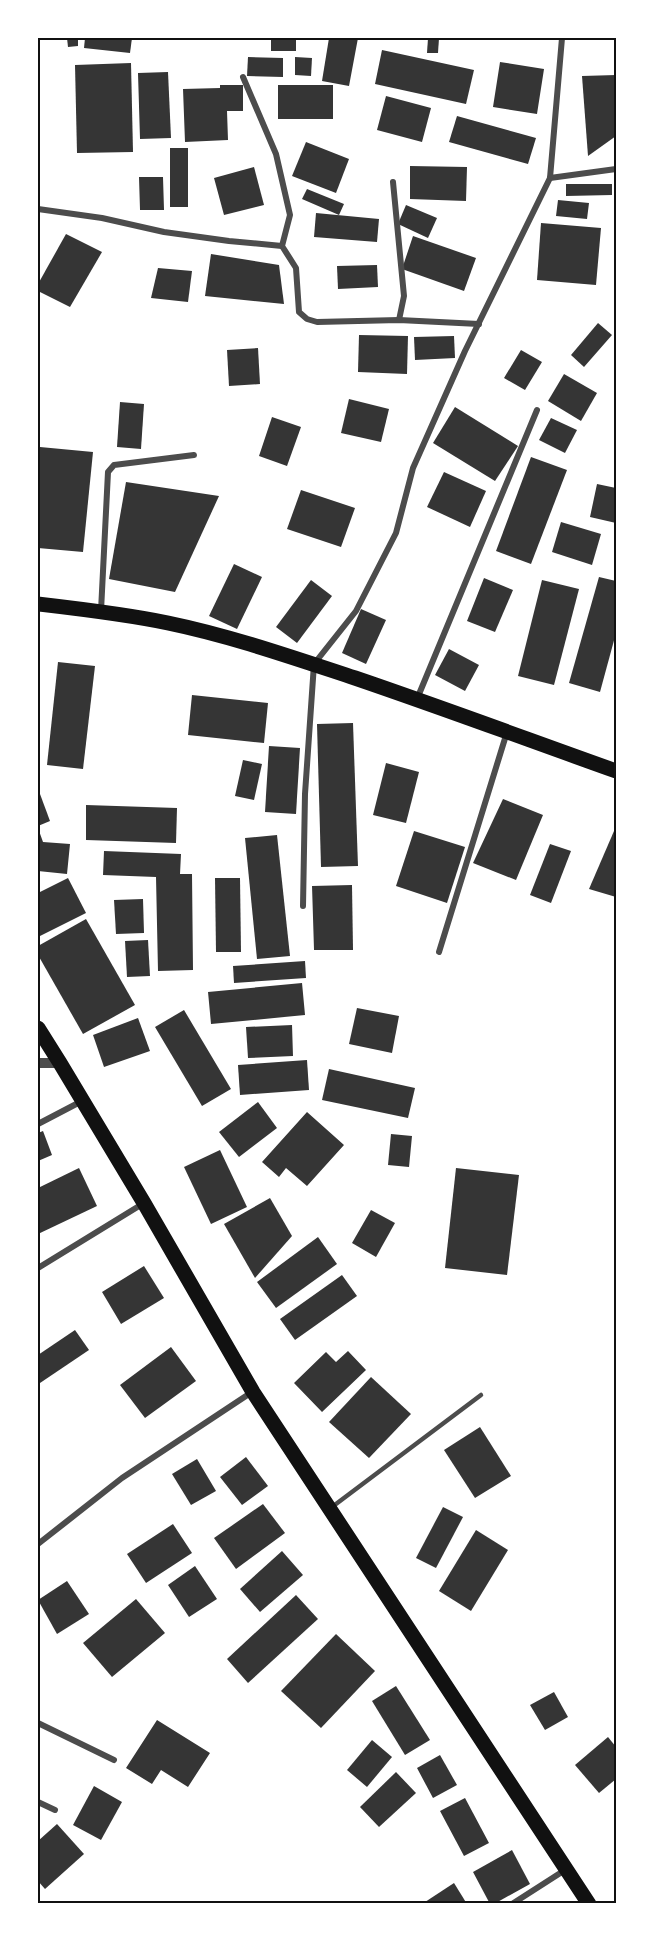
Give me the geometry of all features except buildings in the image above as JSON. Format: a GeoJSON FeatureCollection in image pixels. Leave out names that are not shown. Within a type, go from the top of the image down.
{"type":"FeatureCollection","features":[{"type":"Feature","properties":{"kind":"main road"},"geometry":{"type":"LineString","coordinates":[[38,604],[169,624],[236,641],[314,664],[417,699],[616,771]]}},
{"type":"Feature","properties":{"kind":"main road"},"geometry":{"type":"LineString","coordinates":[[38,1028],[144,1203],[253,1392],[589,1904]]}},
{"type":"Feature","properties":{"kind":"street"},"geometry":{"type":"LineString","coordinates":[[303,906],[305,794],[314,664],[356,611],[396,533],[414,468],[465,351],[550,178],[562,38]]}},
{"type":"Feature","properties":{"kind":"street"},"geometry":{"type":"LineString","coordinates":[[243,77],[276,154],[290,215],[282,246],[296,268],[299,312],[307,319],[317,322],[399,320],[479,324]]}},
{"type":"Feature","properties":{"kind":"street"},"geometry":{"type":"LineString","coordinates":[[550,178],[616,169]]}},
{"type":"Feature","properties":{"kind":"street"},"geometry":{"type":"LineString","coordinates":[[393,182],[404,296],[399,320]]}},
{"type":"Feature","properties":{"kind":"street"},"geometry":{"type":"LineString","coordinates":[[38,209],[102,218],[165,232],[229,242],[282,246]]}},
{"type":"Feature","properties":{"kind":"street"},"geometry":{"type":"LineString","coordinates":[[417,699],[537,410]]}},
{"type":"Feature","properties":{"kind":"street"},"geometry":{"type":"LineString","coordinates":[[101,612],[108,472],[114,465],[194,455]]}},
{"type":"Feature","properties":{"kind":"street"},"geometry":{"type":"LineString","coordinates":[[439,952],[507,732]]}},
{"type":"Feature","properties":{"kind":"street"},"geometry":{"type":"LineString","coordinates":[[38,1063],[60,1063]]}},
{"type":"Feature","properties":{"kind":"street"},"geometry":{"type":"LineString","coordinates":[[38,1124],[83,1100]]}},
{"type":"Feature","properties":{"kind":"street"},"geometry":{"type":"LineString","coordinates":[[38,1268],[144,1203]]}},
{"type":"Feature","properties":{"kind":"street"},"geometry":{"type":"LineString","coordinates":[[38,1544],[122,1478],[253,1392]]}},
{"type":"Feature","properties":{"kind":"street"},"geometry":{"type":"LineString","coordinates":[[38,1723],[114,1760]]}},
{"type":"Feature","properties":{"kind":"street"},"geometry":{"type":"LineString","coordinates":[[38,1802],[55,1810]]}},
{"type":"Feature","properties":{"kind":"street"},"geometry":{"type":"LineString","coordinates":[[512,1904],[567,1869]]}},
{"type":"Feature","properties":{"kind":"lane"},"geometry":{"type":"LineString","coordinates":[[330,1509],[482,1395]]}}]}
